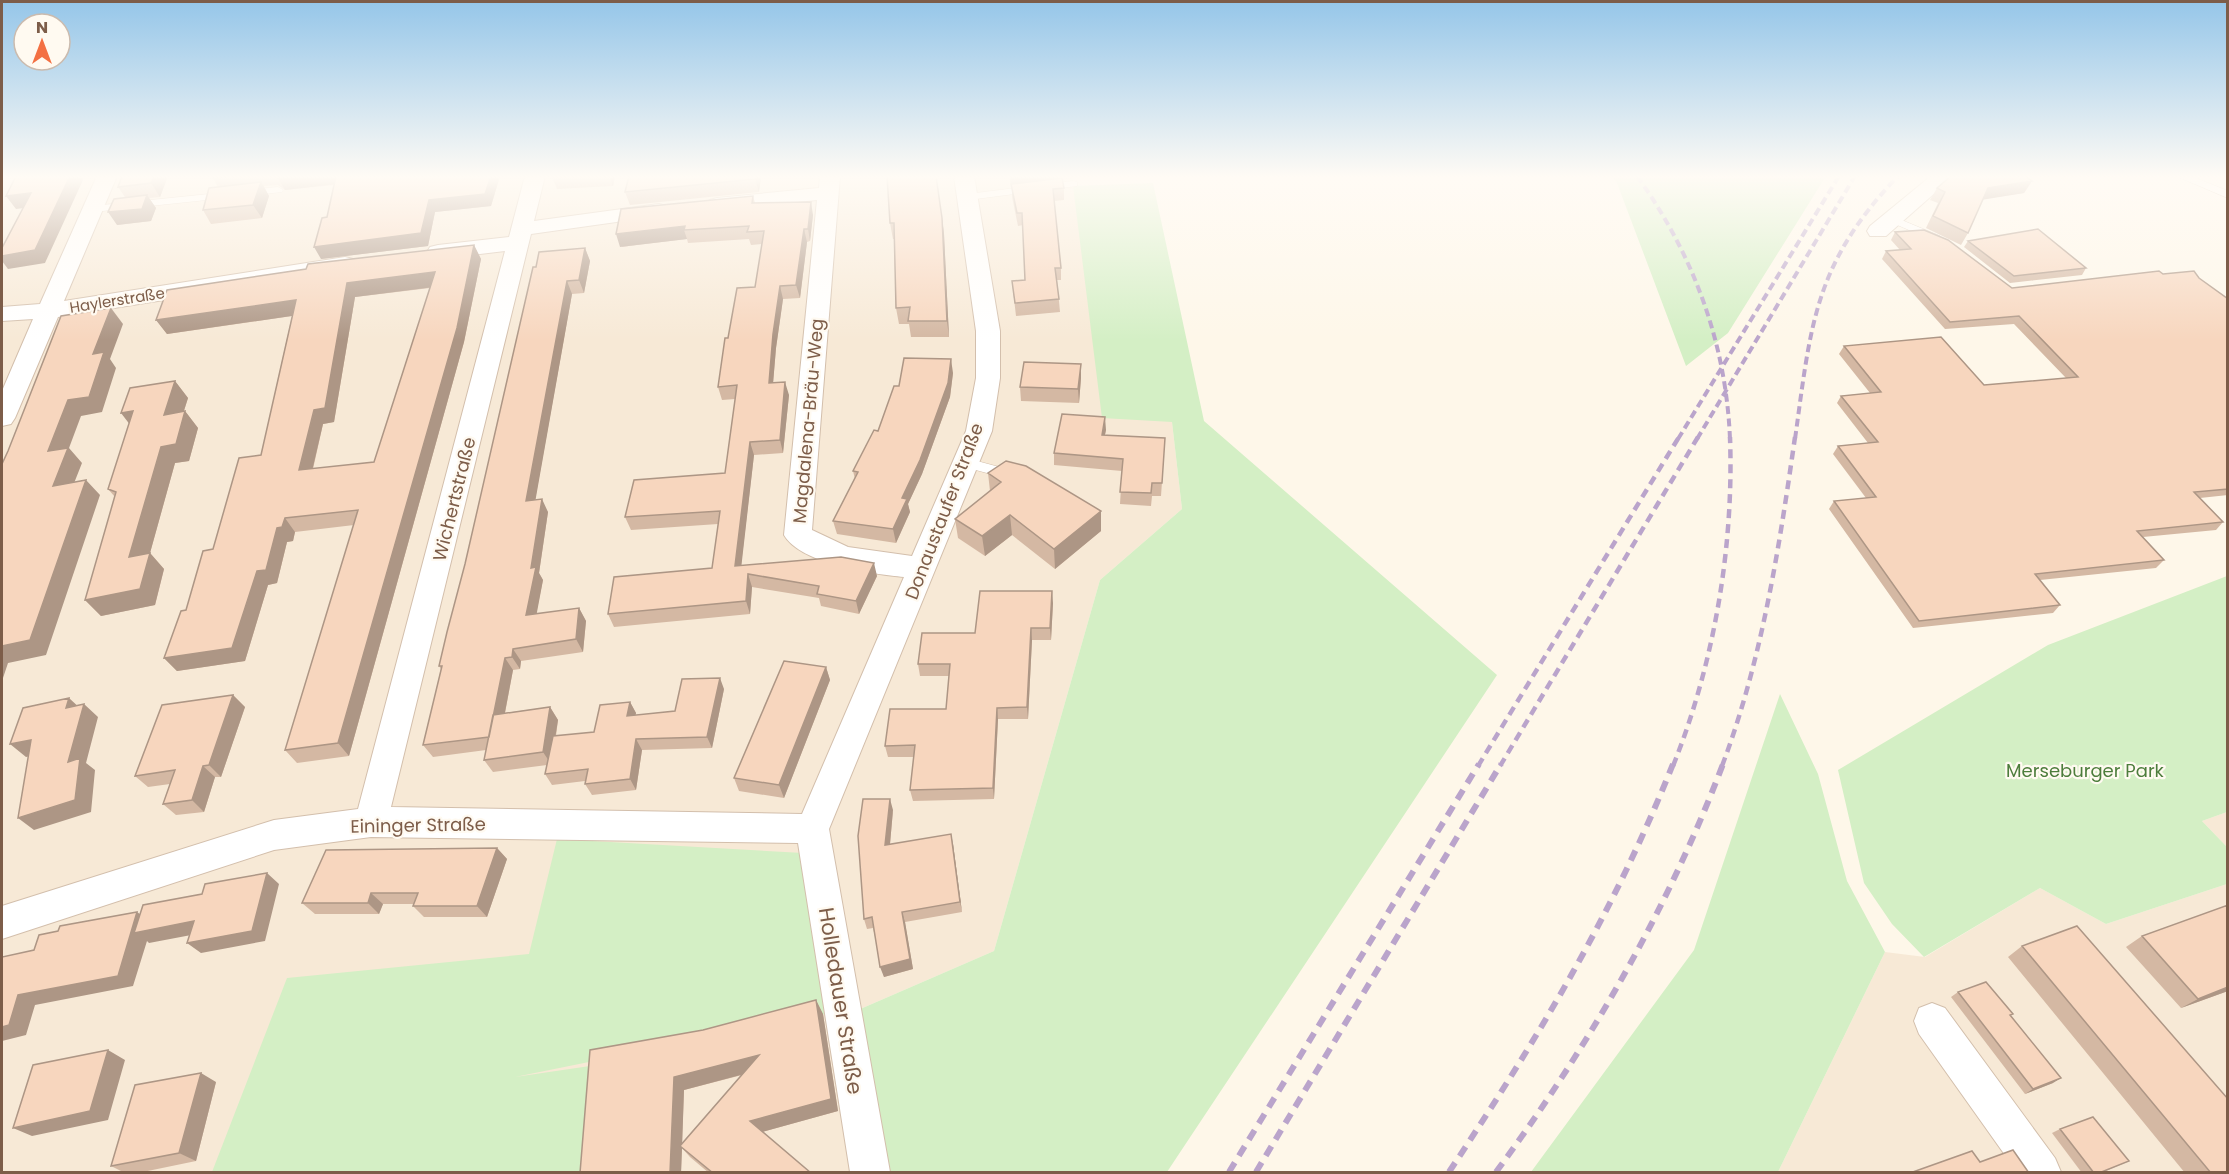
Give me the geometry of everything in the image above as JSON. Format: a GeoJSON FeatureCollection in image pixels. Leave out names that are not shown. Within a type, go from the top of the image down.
{"type":"FeatureCollection","features":[{"type":"Feature","properties":{"kind":"street"},"geometry":{"type":"LineString","coordinates":[[2,418],[84,231]]}},
{"type":"Feature","properties":{"kind":"street","name":"Wichertstraße"},"geometry":{"type":"LineString","coordinates":[[371,822],[520,231]]}},
{"type":"Feature","properties":{"kind":"street"},"geometry":{"type":"LineString","coordinates":[[417,255],[550,231]]}},
{"type":"Feature","properties":{"kind":"street","name":"Magdalena-Bräu-Weg"},"geometry":{"type":"LineString","coordinates":[[825,231],[798,535],[815,546],[860,562],[923,568]]}},
{"type":"Feature","properties":{"kind":"street","name":"Donaustaufer Straße"},"geometry":{"type":"LineString","coordinates":[[812,829],[979,431],[988,378],[988,331],[973,231]]}},
{"type":"Feature","properties":{"kind":"street","name":"Haylerstraße"},"geometry":{"type":"LineString","coordinates":[[2,314],[49,311],[361,262]]}},
{"type":"Feature","properties":{"kind":"street","name":"Eininger Straße"},"geometry":{"type":"LineString","coordinates":[[2,923],[274,835],[371,822],[693,825],[812,829]]}},
{"type":"Feature","properties":{"kind":"street","name":"Holledauer Straße"},"geometry":{"type":"LineString","coordinates":[[812,829],[870,1173]]}},
{"type":"Feature","properties":{"kind":"street"},"geometry":{"type":"LineString","coordinates":[[1932,1022],[2041,1173]]}},
{"type":"Feature","properties":{"kind":"lane"},"geometry":{"type":"LineString","coordinates":[[1905,231],[1950,244]]}},
{"type":"Feature","properties":{"kind":"lane"},"geometry":{"type":"LineString","coordinates":[[966,463],[1021,477]]}},
{"type":"Feature","properties":{"kind":"shaded area"},"geometry":{"type":"Polygon","coordinates":[[[2,231],[1092,231],[1172,422],[1182,509],[1100,580],[994,951],[858,1010],[890,1172],[2,1172],[2,231]]]}},
{"type":"Feature","properties":{"kind":"shaded area"},"geometry":{"type":"Polygon","coordinates":[[[2227,812],[2227,847],[2202,821],[2227,812]]]}},
{"type":"Feature","properties":{"kind":"shaded area"},"geometry":{"type":"Polygon","coordinates":[[[2227,884],[2227,1172],[1778,1172],[1885,952],[1925,957],[2040,888],[2106,924],[2227,884]]]}},
{"type":"Feature","properties":{"kind":"green space"},"geometry":{"type":"Polygon","coordinates":[[[1079,231],[1163,231],[1204,421],[1497,675],[1167,1172],[890,1172],[858,1010],[994,951],[1100,580],[1182,509],[1172,422],[1102,418],[1079,231]]]}},
{"type":"Feature","properties":{"kind":"green space"},"geometry":{"type":"Polygon","coordinates":[[[1635,231],[1792,231],[1728,333],[1686,366],[1635,231]]]}},
{"type":"Feature","properties":{"kind":"green space","name":"Merseburger Park"},"geometry":{"type":"Polygon","coordinates":[[[2227,576],[2227,812],[2202,821],[2227,847],[2227,884],[2106,924],[2040,888],[1924,957],[1892,924],[1864,883],[1838,770],[2048,645],[2227,576]]]}},
{"type":"Feature","properties":{"kind":"green space"},"geometry":{"type":"Polygon","coordinates":[[[1780,694],[1818,774],[1847,881],[1885,952],[1778,1172],[1531,1172],[1694,950],[1780,694]]]}},
{"type":"Feature","properties":{"kind":"green space"},"geometry":{"type":"Polygon","coordinates":[[[557,839],[803,853],[825,1014],[515,1077],[590,1066],[582,1172],[212,1172],[287,978],[529,954],[557,839]]]}},
{"type":"Feature","properties":{"kind":"building"},"geometry":{"type":"Polygon","coordinates":[[[11,231],[44,231],[35,250],[2,256],[2,248],[11,231]]]}},
{"type":"Feature","properties":{"kind":"building"},"geometry":{"type":"Polygon","coordinates":[[[318,231],[422,231],[421,233],[314,247],[318,231]]]}},
{"type":"Feature","properties":{"kind":"building"},"geometry":{"type":"Polygon","coordinates":[[[617,231],[644,231],[616,234],[617,231]]]}},
{"type":"Feature","properties":{"kind":"building"},"geometry":{"type":"Polygon","coordinates":[[[747,231],[804,231],[796,285],[780,286],[773,334],[769,383],[785,382],[780,440],[750,442],[735,566],[841,557],[874,563],[856,601],[817,594],[819,586],[748,574],[746,601],[608,614],[614,577],[712,568],[720,511],[625,517],[634,480],[725,473],[737,385],[718,387],[725,338],[728,338],[737,288],[755,287],[764,231],[747,231]]]}},
{"type":"Feature","properties":{"kind":"building"},"geometry":{"type":"Polygon","coordinates":[[[894,231],[943,231],[947,321],[908,321],[910,307],[896,308],[894,231]]]}},
{"type":"Feature","properties":{"kind":"building"},"geometry":{"type":"Polygon","coordinates":[[[1023,231],[1057,231],[1061,268],[1055,268],[1059,299],[1015,303],[1012,281],[1025,280],[1023,231]]]}},
{"type":"Feature","properties":{"kind":"building"},"geometry":{"type":"Polygon","coordinates":[[[1926,231],[1948,240],[2012,288],[2159,271],[2163,274],[2194,271],[2199,278],[2228,299],[2228,489],[2194,492],[2223,522],[2137,531],[2164,560],[2035,574],[2060,605],[1919,621],[1834,501],[1876,497],[1838,446],[1878,442],[1841,396],[1881,392],[1844,346],[1941,337],[1984,385],[2078,377],[2019,316],[1950,322],[1886,251],[1911,249],[1895,232],[1926,231]]]}},
{"type":"Feature","properties":{"kind":"building"},"geometry":{"type":"Polygon","coordinates":[[[2040,231],[2086,268],[2014,276],[1968,241],[2040,231]]]}},
{"type":"Feature","properties":{"kind":"building"},"geometry":{"type":"Polygon","coordinates":[[[474,245],[457,328],[338,743],[285,750],[358,510],[285,518],[282,527],[277,528],[266,570],[257,571],[232,648],[164,658],[181,611],[186,610],[203,551],[213,549],[239,458],[261,455],[296,300],[156,320],[167,290],[306,269],[308,264],[474,245]],[[435,272],[347,283],[325,408],[314,410],[299,470],[374,462],[435,272]]]}},
{"type":"Feature","properties":{"kind":"building"},"geometry":{"type":"Polygon","coordinates":[[[585,248],[579,280],[567,281],[526,501],[542,499],[531,568],[536,567],[526,615],[579,608],[576,639],[513,649],[512,657],[505,658],[489,737],[423,745],[442,666],[439,666],[465,564],[533,267],[536,267],[539,252],[585,248]]]}},
{"type":"Feature","properties":{"kind":"building"},"geometry":{"type":"Polygon","coordinates":[[[111,308],[93,354],[104,352],[89,397],[68,400],[48,451],[68,448],[53,486],[86,480],[30,640],[2,646],[2,464],[61,316],[111,308]]]}},
{"type":"Feature","properties":{"kind":"building"},"geometry":{"type":"Polygon","coordinates":[[[904,358],[951,359],[948,383],[920,460],[902,498],[907,499],[893,529],[833,521],[858,472],[853,471],[874,430],[878,431],[894,386],[899,386],[904,358]]]}},
{"type":"Feature","properties":{"kind":"building"},"geometry":{"type":"Polygon","coordinates":[[[1024,362],[1081,364],[1078,389],[1020,387],[1024,362]]]}},
{"type":"Feature","properties":{"kind":"building"},"geometry":{"type":"Polygon","coordinates":[[[175,381],[164,415],[185,411],[176,444],[161,447],[129,557],[150,553],[140,589],[85,600],[116,492],[108,489],[133,411],[121,413],[130,388],[175,381]]]}},
{"type":"Feature","properties":{"kind":"building"},"geometry":{"type":"Polygon","coordinates":[[[1062,414],[1105,417],[1102,435],[1165,438],[1162,483],[1152,483],[1151,493],[1120,492],[1123,459],[1054,453],[1062,414]]]}},
{"type":"Feature","properties":{"kind":"building"},"geometry":{"type":"Polygon","coordinates":[[[1006,461],[1026,466],[1101,511],[1054,549],[1010,515],[982,536],[955,519],[1001,482],[988,473],[1006,461]]]}},
{"type":"Feature","properties":{"kind":"building"},"geometry":{"type":"Polygon","coordinates":[[[980,591],[1052,591],[1050,628],[1031,628],[1027,707],[997,708],[993,788],[910,790],[915,745],[885,746],[890,709],[946,709],[950,664],[918,664],[922,633],[975,633],[980,591]]]}},
{"type":"Feature","properties":{"kind":"building"},"geometry":{"type":"Polygon","coordinates":[[[784,661],[826,667],[779,785],[734,778],[784,661]]]}},
{"type":"Feature","properties":{"kind":"building"},"geometry":{"type":"Polygon","coordinates":[[[720,678],[707,737],[636,739],[630,779],[585,784],[588,769],[545,774],[553,736],[594,732],[600,705],[630,702],[627,716],[675,711],[682,679],[720,678]]]}},
{"type":"Feature","properties":{"kind":"building"},"geometry":{"type":"Polygon","coordinates":[[[233,695],[209,765],[203,766],[192,800],[163,804],[175,770],[135,776],[162,705],[233,695]]]}},
{"type":"Feature","properties":{"kind":"building"},"geometry":{"type":"Polygon","coordinates":[[[69,698],[66,708],[84,704],[68,762],[80,758],[75,800],[18,818],[31,740],[10,744],[23,708],[69,698]]]}},
{"type":"Feature","properties":{"kind":"building"},"geometry":{"type":"Polygon","coordinates":[[[550,707],[543,752],[484,760],[493,715],[550,707]]]}},
{"type":"Feature","properties":{"kind":"building"},"geometry":{"type":"Polygon","coordinates":[[[863,799],[890,799],[885,845],[951,834],[960,902],[902,912],[910,959],[880,967],[872,917],[864,919],[858,836],[863,799]]]}},
{"type":"Feature","properties":{"kind":"building"},"geometry":{"type":"Polygon","coordinates":[[[497,848],[477,906],[413,906],[418,893],[371,893],[368,903],[302,903],[326,850],[497,848]]]}},
{"type":"Feature","properties":{"kind":"building"},"geometry":{"type":"Polygon","coordinates":[[[267,873],[252,931],[187,943],[194,921],[134,933],[143,905],[202,894],[205,884],[267,873]]]}},
{"type":"Feature","properties":{"kind":"building"},"geometry":{"type":"Polygon","coordinates":[[[2228,905],[2228,987],[2198,999],[2142,936],[2228,905]]]}},
{"type":"Feature","properties":{"kind":"building"},"geometry":{"type":"Polygon","coordinates":[[[137,912],[118,976],[18,995],[9,1025],[2,1027],[2,957],[34,950],[39,935],[58,931],[60,926],[137,912]]]}},
{"type":"Feature","properties":{"kind":"building"},"geometry":{"type":"Polygon","coordinates":[[[2077,926],[2228,1099],[2228,1173],[2211,1173],[2022,946],[2077,926]]]}},
{"type":"Feature","properties":{"kind":"building"},"geometry":{"type":"Polygon","coordinates":[[[1986,982],[2061,1078],[2033,1089],[1958,992],[1986,982]]]}},
{"type":"Feature","properties":{"kind":"building"},"geometry":{"type":"Polygon","coordinates":[[[816,1000],[831,1099],[750,1121],[811,1173],[713,1173],[680,1146],[759,1055],[674,1077],[670,1173],[580,1173],[590,1050],[703,1030],[816,1000]]]}},
{"type":"Feature","properties":{"kind":"building"},"geometry":{"type":"Polygon","coordinates":[[[108,1050],[90,1111],[13,1128],[33,1065],[108,1050]]]}},
{"type":"Feature","properties":{"kind":"building"},"geometry":{"type":"Polygon","coordinates":[[[201,1073],[179,1153],[111,1166],[135,1085],[201,1073]]]}},
{"type":"Feature","properties":{"kind":"building"},"geometry":{"type":"Polygon","coordinates":[[[2093,1117],[2129,1161],[2094,1173],[2060,1129],[2093,1117]]]}},
{"type":"Feature","properties":{"kind":"building"},"geometry":{"type":"Polygon","coordinates":[[[2013,1150],[2029,1173],[1910,1173],[1972,1151],[1980,1162],[2013,1150]]]}},
{"type":"Feature","properties":{"kind":"railway"},"geometry":{"type":"LineString","coordinates":[[1672,231],[1703,300],[1722,367]]}},
{"type":"Feature","properties":{"kind":"railway"},"geometry":{"type":"LineString","coordinates":[[1722,367],[1805,231]]}},
{"type":"Feature","properties":{"kind":"railway"},"geometry":{"type":"LineString","coordinates":[[1725,392],[1822,231]]}},
{"type":"Feature","properties":{"kind":"railway"},"geometry":{"type":"LineString","coordinates":[[1795,439],[1812,328],[1833,268],[1854,231]]}},
{"type":"Feature","properties":{"kind":"railway"},"geometry":{"type":"LineString","coordinates":[[1678,439],[1722,367]]}},
{"type":"Feature","properties":{"kind":"railway"},"geometry":{"type":"LineString","coordinates":[[1722,367],[1725,392]]}},
{"type":"Feature","properties":{"kind":"railway"},"geometry":{"type":"LineString","coordinates":[[1697,439],[1725,392]]}},
{"type":"Feature","properties":{"kind":"railway"},"geometry":{"type":"LineString","coordinates":[[1725,392],[1730,439]]}},
{"type":"Feature","properties":{"kind":"railway"},"geometry":{"type":"LineString","coordinates":[[1478,766],[1679,437]]}},
{"type":"Feature","properties":{"kind":"railway"},"geometry":{"type":"LineString","coordinates":[[1500,766],[1698,437]]}},
{"type":"Feature","properties":{"kind":"railway"},"geometry":{"type":"LineString","coordinates":[[1722,766],[1748,686],[1768,604],[1795,437]]}},
{"type":"Feature","properties":{"kind":"railway"},"geometry":{"type":"LineString","coordinates":[[1673,766],[1700,687],[1718,605],[1729,520],[1730,439]]}},
{"type":"Feature","properties":{"kind":"railway"},"geometry":{"type":"LineString","coordinates":[[1229,1172],[1479,764]]}},
{"type":"Feature","properties":{"kind":"railway"},"geometry":{"type":"LineString","coordinates":[[1256,1172],[1501,764]]}},
{"type":"Feature","properties":{"kind":"railway"},"geometry":{"type":"LineString","coordinates":[[1449,1172],[1513,1073],[1572,974],[1625,872],[1673,764]]}},
{"type":"Feature","properties":{"kind":"railway"},"geometry":{"type":"LineString","coordinates":[[1496,1172],[1563,1076],[1623,976],[1677,871],[1723,764]]}}]}
